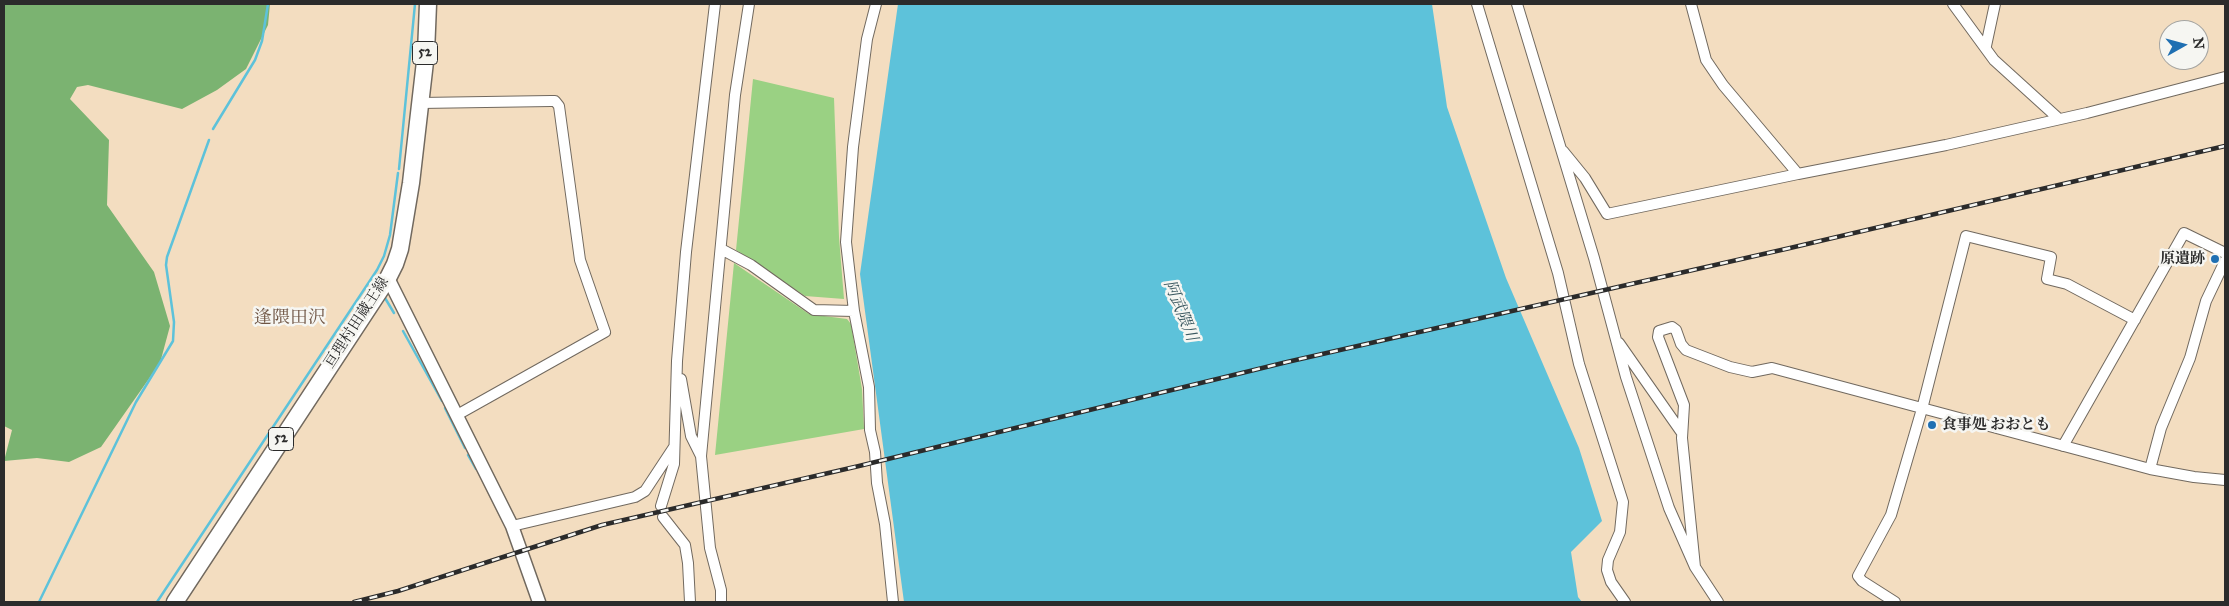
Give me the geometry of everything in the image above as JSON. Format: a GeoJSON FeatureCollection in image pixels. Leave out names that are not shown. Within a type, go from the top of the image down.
{"type":"FeatureCollection","features":[{"type":"Feature","properties":{"kind":"main road","name":"亘理村田蔵王線"},"geometry":{"type":"LineString","coordinates":[[175,602],[388,278],[400,249],[405,220],[420,103],[428,4]]}},
{"type":"Feature","properties":{"kind":"street"},"geometry":{"type":"LineString","coordinates":[[661,506],[674,464],[677,361],[686,252],[715,4]]}},
{"type":"Feature","properties":{"kind":"street"},"geometry":{"type":"LineString","coordinates":[[722,602],[721,590],[710,548],[701,456],[736,95],[749,4]]}},
{"type":"Feature","properties":{"kind":"street"},"geometry":{"type":"LineString","coordinates":[[876,4],[867,39],[850,188],[846,242],[854,311],[869,387],[870,430],[885,524],[893,602]]}},
{"type":"Feature","properties":{"kind":"street"},"geometry":{"type":"LineString","coordinates":[[1477,4],[1558,273],[1578,364],[1623,502],[1620,532],[1608,560],[1607,570],[1611,582],[1625,602]]}},
{"type":"Feature","properties":{"kind":"street"},"geometry":{"type":"LineString","coordinates":[[1517,4],[1615,338],[1669,508],[1695,567],[1718,602]]}},
{"type":"Feature","properties":{"kind":"street"},"geometry":{"type":"LineString","coordinates":[[1692,4],[1706,60],[1723,85],[1798,174]]}},
{"type":"Feature","properties":{"kind":"street"},"geometry":{"type":"LineString","coordinates":[[1953,4],[1986,46],[1994,60],[2060,119]]}},
{"type":"Feature","properties":{"kind":"street"},"geometry":{"type":"LineString","coordinates":[[1986,46],[1995,4]]}},
{"type":"Feature","properties":{"kind":"street"},"geometry":{"type":"LineString","coordinates":[[1560,148],[1585,178],[1606,214],[1946,145],[2060,119],[2225,77]]}},
{"type":"Feature","properties":{"kind":"street"},"geometry":{"type":"LineString","coordinates":[[420,103],[555,101],[559,106],[580,260],[605,332],[457,415]]}},
{"type":"Feature","properties":{"kind":"street"},"geometry":{"type":"LineString","coordinates":[[2063,446],[2184,233],[2225,253]]}},
{"type":"Feature","properties":{"kind":"street"},"geometry":{"type":"LineString","coordinates":[[1895,602],[1862,581],[1858,576],[1891,515],[1922,409],[1966,236],[2051,257],[2047,280],[2067,284],[2135,320]]}},
{"type":"Feature","properties":{"kind":"street"},"geometry":{"type":"LineString","coordinates":[[721,250],[751,265],[814,310],[854,311]]}},
{"type":"Feature","properties":{"kind":"street"},"geometry":{"type":"LineString","coordinates":[[2150,469],[2161,428],[2190,358],[2206,301],[2225,261]]}},
{"type":"Feature","properties":{"kind":"street"},"geometry":{"type":"LineString","coordinates":[[388,278],[512,526],[539,602]]}},
{"type":"Feature","properties":{"kind":"street"},"geometry":{"type":"LineString","coordinates":[[1695,567],[1682,433],[1684,405],[1658,337],[1660,331],[1672,327],[1676,330],[1681,344],[1686,350],[1710,361],[1752,372],[1772,368],[2150,469],[2194,477],[2225,480]]}},
{"type":"Feature","properties":{"kind":"street"},"geometry":{"type":"LineString","coordinates":[[1615,338],[1682,433]]}},
{"type":"Feature","properties":{"kind":"street"},"geometry":{"type":"LineString","coordinates":[[677,361],[691,436],[701,456]]}},
{"type":"Feature","properties":{"kind":"street"},"geometry":{"type":"LineString","coordinates":[[512,526],[634,497],[645,491],[674,447]]}},
{"type":"Feature","properties":{"kind":"street"},"geometry":{"type":"LineString","coordinates":[[663,517],[685,545],[690,602]]}},
{"type":"Feature","properties":{"kind":"green space"},"geometry":{"type":"Polygon","coordinates":[[[4,4],[270,4],[268,25],[246,69],[217,90],[182,109],[88,85],[77,87],[70,99],[109,140],[107,205],[154,272],[170,326],[160,363],[101,447],[69,462],[37,458],[4,461],[12,430],[4,426],[4,4]]]}},
{"type":"Feature","properties":{"kind":"green space"},"geometry":{"type":"Polygon","coordinates":[[[753,79],[834,98],[839,237],[844,299],[805,296],[736,250],[753,79]]]}},
{"type":"Feature","properties":{"kind":"green space"},"geometry":{"type":"Polygon","coordinates":[[[734,263],[809,314],[847,319],[851,324],[862,389],[864,429],[715,455],[734,263]]]}},
{"type":"Feature","properties":{"kind":"water","name":"阿武隈川"},"geometry":{"type":"Polygon","coordinates":[[[898,4],[1432,4],[1447,107],[1506,278],[1579,448],[1602,521],[1571,552],[1578,597],[1582,602],[904,602],[860,274],[898,4]]]}},
{"type":"Feature","properties":{"kind":"waterway"},"geometry":{"type":"LineString","coordinates":[[213,129],[255,60],[262,41],[268,4]]}},
{"type":"Feature","properties":{"kind":"waterway"},"geometry":{"type":"LineString","coordinates":[[399,169],[415,4]]}},
{"type":"Feature","properties":{"kind":"waterway"},"geometry":{"type":"LineString","coordinates":[[39,602],[136,402],[173,341],[174,322],[166,265],[167,257],[209,140]]}},
{"type":"Feature","properties":{"kind":"waterway"},"geometry":{"type":"LineString","coordinates":[[157,602],[377,270],[384,256],[390,235],[398,173]]}},
{"type":"Feature","properties":{"kind":"waterway"},"geometry":{"type":"LineString","coordinates":[[385,298],[394,313]]}},
{"type":"Feature","properties":{"kind":"waterway"},"geometry":{"type":"LineString","coordinates":[[403,331],[442,401]]}},
{"type":"Feature","properties":{"kind":"waterway"},"geometry":{"type":"LineString","coordinates":[[445,408],[465,448]]}},
{"type":"Feature","properties":{"kind":"waterway"},"geometry":{"type":"LineString","coordinates":[[468,455],[476,469]]}},
{"type":"Feature","properties":{"kind":"railway"},"geometry":{"type":"LineString","coordinates":[[354,602],[398,591],[602,525],[859,466],[1287,362],[1790,248],[2225,146]]}},
{"type":"Feature","properties":{"kind":"place","name":"原遺跡"},"geometry":{"type":"Point","coordinates":[2215,259]}},
{"type":"Feature","properties":{"kind":"place","name":"食事処 おおとも"},"geometry":{"type":"Point","coordinates":[1932,425]}},
{"type":"Feature","properties":{"kind":"district","name":"逢隈田沢"},"geometry":{"type":"Point","coordinates":[290,319]}}]}
